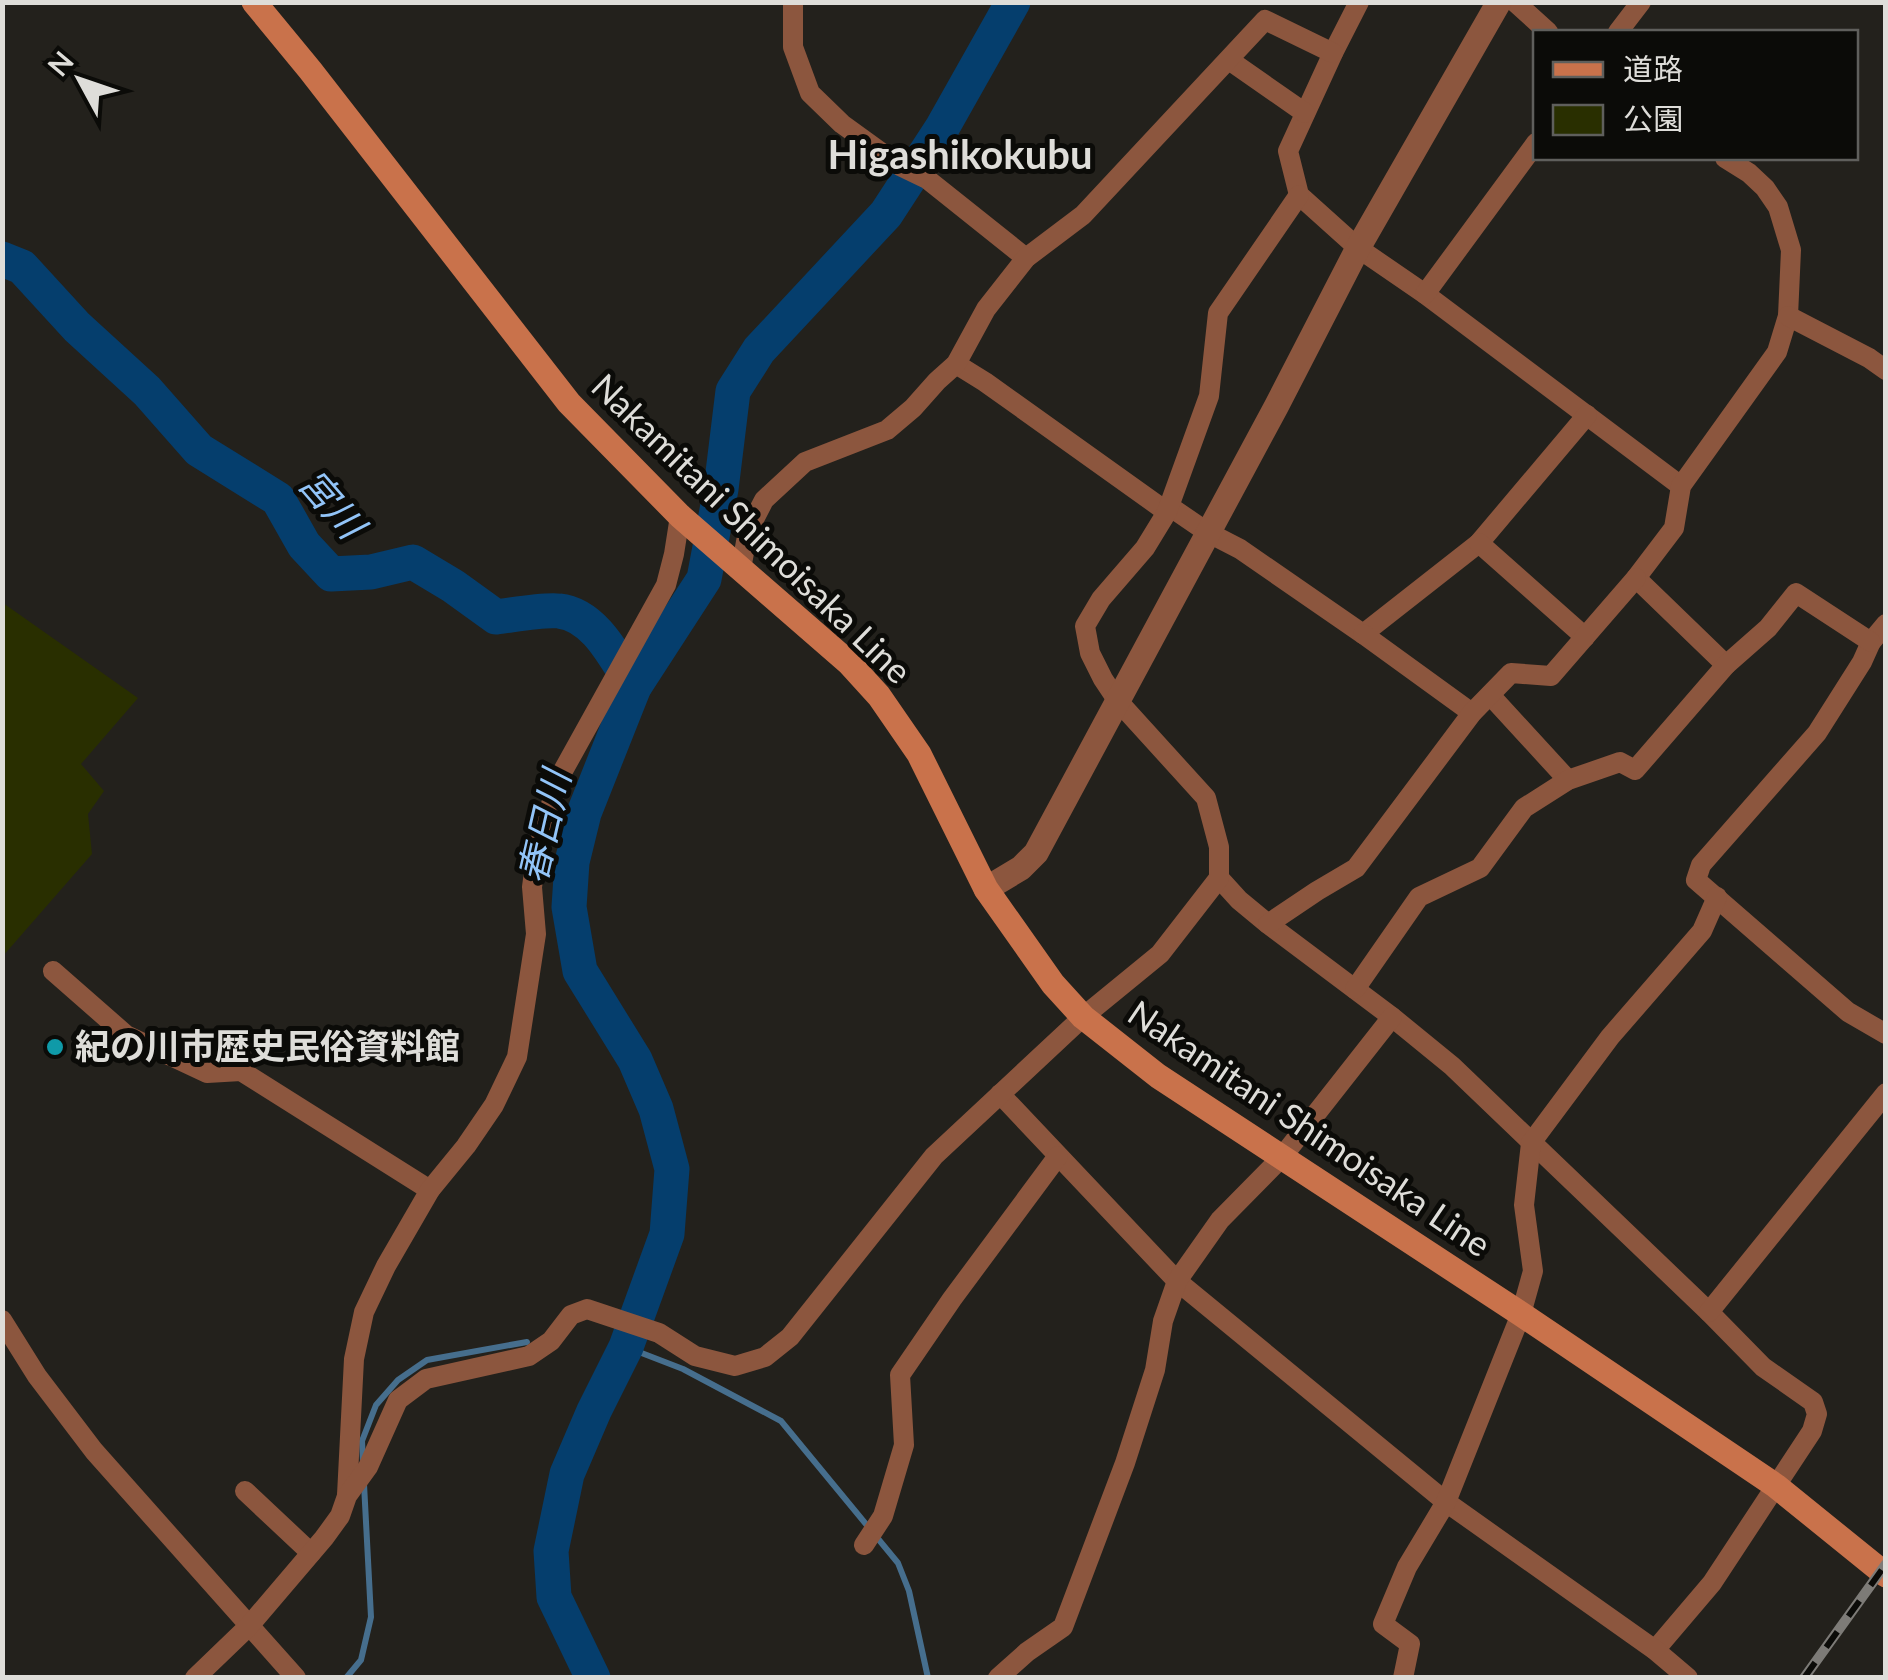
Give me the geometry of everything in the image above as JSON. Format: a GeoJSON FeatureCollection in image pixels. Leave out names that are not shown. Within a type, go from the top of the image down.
{"type":"FeatureCollection","features":[{"type":"Feature","properties":{"kind":"main road","name":"Nakamitani Shimoisaka Line"},"geometry":{"type":"LineString","coordinates":[[254,2],[569,403],[686,522],[849,662],[879,696],[920,754],[986,889],[1035,961],[1083,1017],[1158,1076],[1776,1486],[1886,1575]]}},
{"type":"Feature","properties":{"kind":"street"},"geometry":{"type":"LineString","coordinates":[[793,2],[792,46],[810,92],[842,124],[900,166],[927,179],[1026,258]]}},
{"type":"Feature","properties":{"kind":"street"},"geometry":{"type":"LineString","coordinates":[[1360,2],[1288,150],[1299,195],[1358,248],[1681,486]]}},
{"type":"Feature","properties":{"kind":"street"},"geometry":{"type":"LineString","coordinates":[[986,889],[1036,854],[1358,248],[1499,2]]}},
{"type":"Feature","properties":{"kind":"street"},"geometry":{"type":"LineString","coordinates":[[1514,2],[1546,30]]}},
{"type":"Feature","properties":{"kind":"street"},"geometry":{"type":"LineString","coordinates":[[1619,30],[1640,2]]}},
{"type":"Feature","properties":{"kind":"street"},"geometry":{"type":"LineString","coordinates":[[739,567],[748,531],[764,500],[805,462],[887,430],[914,408],[956,364],[986,309],[1026,258],[1082,215],[1265,20],[1333,53]]}},
{"type":"Feature","properties":{"kind":"street"},"geometry":{"type":"LineString","coordinates":[[1228,60],[1305,113]]}},
{"type":"Feature","properties":{"kind":"street"},"geometry":{"type":"LineString","coordinates":[[1425,294],[1533,147]]}},
{"type":"Feature","properties":{"kind":"street"},"geometry":{"type":"LineString","coordinates":[[1268,924],[1356,868],[1472,714],[1511,673],[1552,676],[1674,528],[1681,486],[1777,352],[1788,316],[1791,250],[1778,208],[1765,188],[1728,160]]}},
{"type":"Feature","properties":{"kind":"street"},"geometry":{"type":"LineString","coordinates":[[347,1496],[368,1467],[398,1400],[426,1378],[529,1356],[550,1341],[571,1315],[586,1309],[659,1334],[695,1356],[735,1366],[764,1357],[790,1336],[934,1156],[1083,1017],[1160,954],[1219,878],[1220,847],[1206,798],[1117,700],[1090,653],[1085,626],[1101,598],[1145,548],[1168,509],[1210,396],[1218,313],[1299,195]]}},
{"type":"Feature","properties":{"kind":"street"},"geometry":{"type":"LineString","coordinates":[[1788,316],[1886,370]]}},
{"type":"Feature","properties":{"kind":"street"},"geometry":{"type":"LineString","coordinates":[[956,364],[1168,509],[1240,550],[1472,714]]}},
{"type":"Feature","properties":{"kind":"street"},"geometry":{"type":"LineString","coordinates":[[1363,634],[1479,544],[1587,415]]}},
{"type":"Feature","properties":{"kind":"street"},"geometry":{"type":"LineString","coordinates":[[195,1678],[249,1626],[340,1516],[347,1496],[354,1359],[364,1312],[430,1190],[494,1105],[517,1058],[536,934],[532,887],[538,850],[560,778],[666,585],[686,522]]}},
{"type":"Feature","properties":{"kind":"street"},"geometry":{"type":"LineString","coordinates":[[1479,544],[1586,637]]}},
{"type":"Feature","properties":{"kind":"street"},"geometry":{"type":"LineString","coordinates":[[1636,578],[1726,665]]}},
{"type":"Feature","properties":{"kind":"street"},"geometry":{"type":"LineString","coordinates":[[1355,989],[1420,897],[1480,868],[1524,808],[1568,780],[1620,762],[1636,770],[1726,665],[1768,628],[1796,593],[1870,642]]}},
{"type":"Feature","properties":{"kind":"street"},"geometry":{"type":"LineString","coordinates":[[1886,624],[1870,642],[1862,662],[1817,734],[1700,865],[1696,880],[1848,1012],[1886,1034]]}},
{"type":"Feature","properties":{"kind":"street"},"geometry":{"type":"LineString","coordinates":[[1490,695],[1568,780]]}},
{"type":"Feature","properties":{"kind":"street"},"geometry":{"type":"LineString","coordinates":[[1219,878],[1268,924],[1452,1066],[1763,1367],[1813,1402],[1817,1414],[1812,1431],[1712,1583],[1654,1650]]}},
{"type":"Feature","properties":{"kind":"street"},"geometry":{"type":"LineString","coordinates":[[1403,1678],[1410,1644],[1383,1624],[1407,1567],[1446,1502],[1521,1314],[1533,1271],[1524,1205],[1531,1143],[1610,1037],[1702,931],[1717,896]]}},
{"type":"Feature","properties":{"kind":"street"},"geometry":{"type":"LineString","coordinates":[[53,972],[126,1035],[207,1073],[241,1070],[430,1190]]}},
{"type":"Feature","properties":{"kind":"street"},"geometry":{"type":"LineString","coordinates":[[998,1678],[1063,1626],[1131,1445],[1155,1370],[1163,1322],[1178,1281],[1220,1220],[1282,1157],[1392,1016]]}},
{"type":"Feature","properties":{"kind":"street"},"geometry":{"type":"LineString","coordinates":[[1709,1312],[1886,1093]]}},
{"type":"Feature","properties":{"kind":"street"},"geometry":{"type":"LineString","coordinates":[[1000,1094],[1178,1281],[1446,1502],[1688,1678]]}},
{"type":"Feature","properties":{"kind":"street"},"geometry":{"type":"LineString","coordinates":[[864,1545],[883,1516],[904,1444],[900,1375],[1058,1156]]}},
{"type":"Feature","properties":{"kind":"street"},"geometry":{"type":"LineString","coordinates":[[2,1320],[37,1376],[94,1451],[296,1678]]}},
{"type":"Feature","properties":{"kind":"street"},"geometry":{"type":"LineString","coordinates":[[245,1491],[311,1553]]}},
{"type":"Feature","properties":{"kind":"green space"},"geometry":{"type":"Polygon","coordinates":[[[3,603],[138,698],[81,764],[104,791],[88,814],[92,854],[3,956],[3,603]]]}},
{"type":"Feature","properties":{"kind":"waterway","name":"春日川"},"geometry":{"type":"LineString","coordinates":[[593,1678],[554,1597],[551,1551],[567,1474],[626,1347],[667,1234],[672,1169],[656,1109],[635,1060],[580,971],[569,907],[572,862],[584,813],[634,687],[704,579],[721,489],[733,391],[759,350],[886,214],[942,128],[1013,2]]}},
{"type":"Feature","properties":{"kind":"waterway","name":"宮川"},"geometry":{"type":"LineString","coordinates":[[2,259],[22,267],[77,327],[147,391],[199,450],[278,499],[304,545],[331,574],[371,572],[413,562],[496,617],[545,611],[572,614],[604,640],[634,687]]}},
{"type":"Feature","properties":{"kind":"waterway"},"geometry":{"type":"LineString","coordinates":[[363,1462],[362,1441],[376,1405],[398,1380],[427,1360],[527,1342]]}},
{"type":"Feature","properties":{"kind":"waterway"},"geometry":{"type":"LineString","coordinates":[[626,1347],[683,1369],[781,1421],[898,1563],[909,1591],[928,1678]]}},
{"type":"Feature","properties":{"kind":"waterway"},"geometry":{"type":"LineString","coordinates":[[346,1678],[361,1660],[371,1617],[364,1484]]}},
{"type":"Feature","properties":{"kind":"railway"},"geometry":{"type":"LineString","coordinates":[[1804,1678],[1886,1564]]}},
{"type":"Feature","properties":{"kind":"place","name":"紀の川市歴史民俗資料館"},"geometry":{"type":"Point","coordinates":[55,1047]}},
{"type":"Feature","properties":{"kind":"district","name":"Higashikokubu"},"geometry":{"type":"Point","coordinates":[960,155]}}]}
